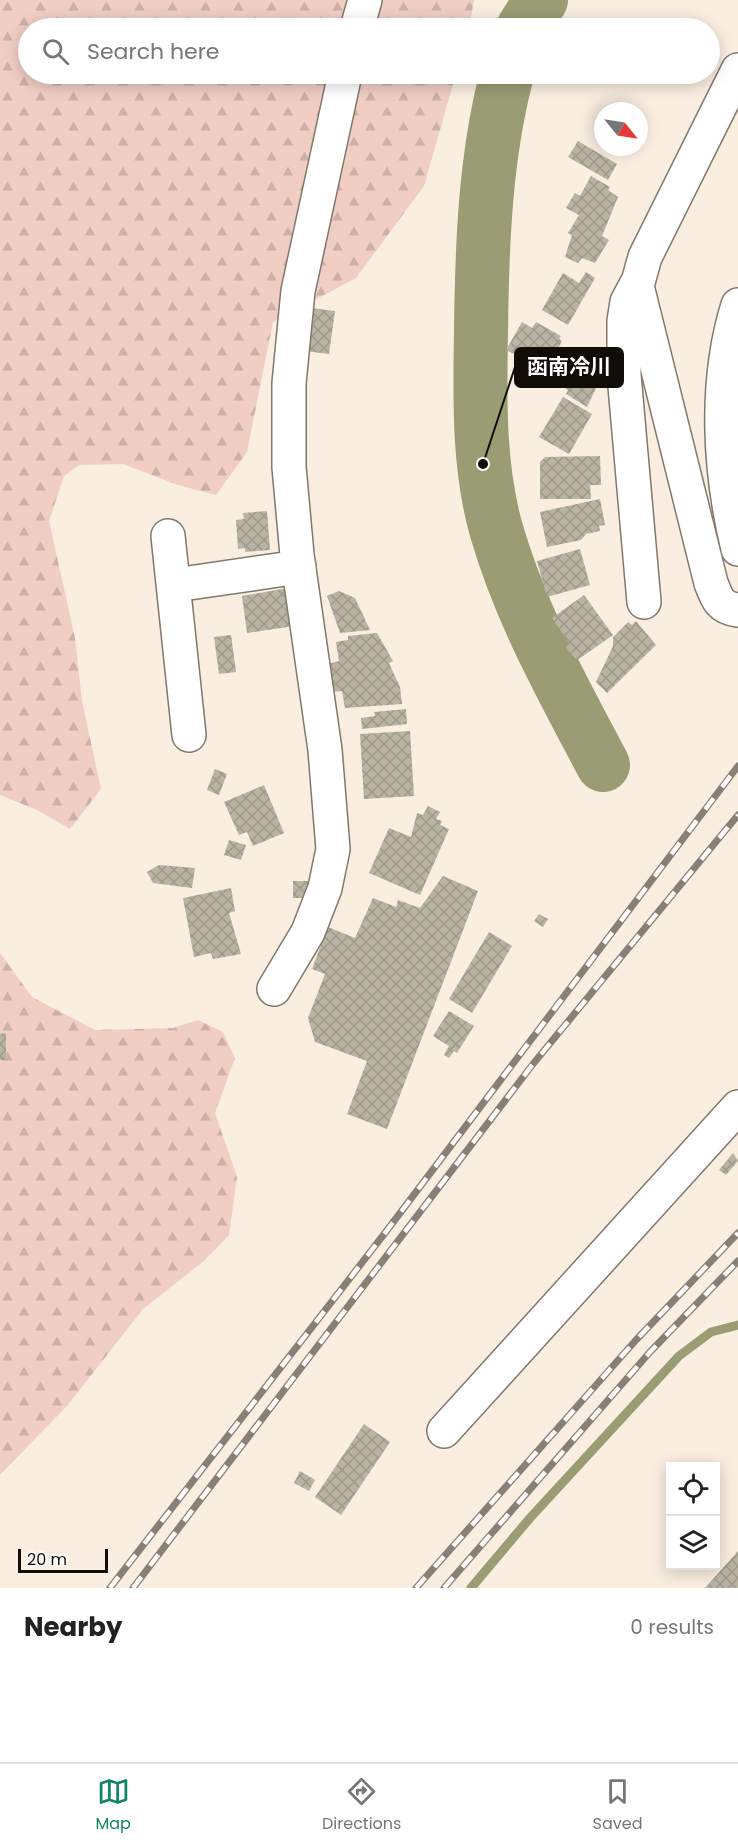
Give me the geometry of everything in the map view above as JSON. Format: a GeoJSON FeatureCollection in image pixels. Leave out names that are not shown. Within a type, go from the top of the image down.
{"type":"FeatureCollection","features":[{"type":"Feature","properties":{"kind":"street"},"geometry":{"type":"LineString","coordinates":[[360,18],[365,0]]}},
{"type":"Feature","properties":{"kind":"street"},"geometry":{"type":"LineString","coordinates":[[644,602],[624,375],[624,321],[627,302],[638,280],[645,257],[738,70]]}},
{"type":"Feature","properties":{"kind":"street"},"geometry":{"type":"LineString","coordinates":[[274,989],[308,932],[325,888],[333,849],[325,750],[299,567],[289,467],[292,343],[298,291],[343,84]]}},
{"type":"Feature","properties":{"kind":"street"},"geometry":{"type":"LineString","coordinates":[[638,280],[662,393],[711,583],[718,602],[726,608],[738,610]]}},
{"type":"Feature","properties":{"kind":"street"},"geometry":{"type":"LineString","coordinates":[[738,305],[729,334],[723,401],[724,465],[738,549]]}},
{"type":"Feature","properties":{"kind":"street"},"geometry":{"type":"LineString","coordinates":[[168,536],[175,585],[175,619],[182,659],[189,735]]}},
{"type":"Feature","properties":{"kind":"street"},"geometry":{"type":"LineString","coordinates":[[175,585],[299,567]]}},
{"type":"Feature","properties":{"kind":"street"},"geometry":{"type":"LineString","coordinates":[[444,1431],[738,1107]]}},
{"type":"Feature","properties":{"kind":"green space"},"geometry":{"type":"Polygon","coordinates":[[[0,0],[474,0],[471,18],[18,18],[18,84],[453,84],[424,186],[356,278],[273,322],[247,452],[216,495],[178,485],[123,464],[79,465],[64,476],[49,521],[75,638],[82,701],[101,789],[70,829],[37,810],[0,795],[0,0]]]}},
{"type":"Feature","properties":{"kind":"green space"},"geometry":{"type":"Polygon","coordinates":[[[0,953],[32,997],[95,1030],[173,1028],[198,1020],[223,1032],[235,1058],[215,1113],[237,1177],[229,1235],[204,1261],[143,1309],[67,1406],[0,1475],[0,953]]]}},
{"type":"Feature","properties":{"kind":"building"},"geometry":{"type":"Polygon","coordinates":[[[578,141],[594,150],[594,156],[603,156],[617,164],[608,180],[568,157],[578,141]]]}},
{"type":"Feature","properties":{"kind":"building"},"geometry":{"type":"Polygon","coordinates":[[[591,176],[610,187],[608,190],[618,197],[602,236],[609,240],[595,263],[582,258],[578,263],[565,257],[572,235],[568,233],[579,215],[566,208],[575,193],[580,196],[591,176]]]}},
{"type":"Feature","properties":{"kind":"building"},"geometry":{"type":"Polygon","coordinates":[[[586,272],[595,278],[568,325],[542,310],[563,273],[579,283],[586,272]]]}},
{"type":"Feature","properties":{"kind":"building"},"geometry":{"type":"Polygon","coordinates":[[[311,308],[335,311],[329,354],[305,351],[311,308]]]}},
{"type":"Feature","properties":{"kind":"building"},"geometry":{"type":"Polygon","coordinates":[[[522,322],[532,328],[536,322],[561,336],[559,339],[562,341],[558,349],[562,351],[550,371],[506,350],[522,322]]]}},
{"type":"Feature","properties":{"kind":"building"},"geometry":{"type":"Polygon","coordinates":[[[584,348],[601,358],[599,362],[606,367],[587,407],[566,394],[568,390],[563,387],[584,348]]]}},
{"type":"Feature","properties":{"kind":"building"},"geometry":{"type":"Polygon","coordinates":[[[563,397],[592,414],[569,454],[539,437],[563,397]]]}},
{"type":"Feature","properties":{"kind":"building"},"geometry":{"type":"Polygon","coordinates":[[[600,456],[601,485],[590,485],[591,499],[540,499],[540,462],[545,457],[600,456]]]}},
{"type":"Feature","properties":{"kind":"building"},"geometry":{"type":"Polygon","coordinates":[[[600,499],[605,525],[599,526],[600,531],[586,534],[581,540],[547,547],[540,512],[600,499]]]}},
{"type":"Feature","properties":{"kind":"building"},"geometry":{"type":"Polygon","coordinates":[[[267,511],[270,550],[245,552],[245,548],[238,549],[236,520],[244,519],[243,513],[267,511]]]}},
{"type":"Feature","properties":{"kind":"building"},"geometry":{"type":"Polygon","coordinates":[[[580,549],[590,585],[547,597],[537,561],[580,549]]]}},
{"type":"Feature","properties":{"kind":"building"},"geometry":{"type":"Polygon","coordinates":[[[288,588],[294,626],[247,633],[242,596],[288,588]]]}},
{"type":"Feature","properties":{"kind":"building"},"geometry":{"type":"Polygon","coordinates":[[[339,591],[355,598],[370,630],[340,633],[327,596],[339,591]]]}},
{"type":"Feature","properties":{"kind":"building"},"geometry":{"type":"Polygon","coordinates":[[[584,595],[613,635],[576,661],[565,646],[569,643],[552,618],[584,595]]]}},
{"type":"Feature","properties":{"kind":"building"},"geometry":{"type":"Polygon","coordinates":[[[636,621],[656,645],[607,693],[596,682],[613,646],[613,637],[628,622],[632,625],[636,621]]]}},
{"type":"Feature","properties":{"kind":"building"},"geometry":{"type":"Polygon","coordinates":[[[377,633],[393,661],[389,663],[400,687],[402,704],[345,708],[342,691],[331,692],[328,664],[339,661],[336,642],[348,640],[348,636],[377,633]]]}},
{"type":"Feature","properties":{"kind":"building"},"geometry":{"type":"Polygon","coordinates":[[[231,635],[236,672],[219,674],[214,637],[231,635]]]}},
{"type":"Feature","properties":{"kind":"building"},"geometry":{"type":"Polygon","coordinates":[[[406,709],[407,724],[362,729],[361,718],[375,716],[374,712],[406,709]]]}},
{"type":"Feature","properties":{"kind":"building"},"geometry":{"type":"Polygon","coordinates":[[[410,731],[414,796],[364,799],[360,734],[410,731]]]}},
{"type":"Feature","properties":{"kind":"building"},"geometry":{"type":"Polygon","coordinates":[[[215,769],[227,774],[219,795],[207,790],[215,769]]]}},
{"type":"Feature","properties":{"kind":"building"},"geometry":{"type":"Polygon","coordinates":[[[264,785],[284,833],[253,846],[247,832],[239,835],[224,802],[264,785]]]}},
{"type":"Feature","properties":{"kind":"building"},"geometry":{"type":"Polygon","coordinates":[[[428,806],[440,812],[436,819],[442,821],[440,825],[449,829],[420,895],[369,873],[389,828],[411,837],[417,813],[423,815],[428,806]]]}},
{"type":"Feature","properties":{"kind":"building"},"geometry":{"type":"Polygon","coordinates":[[[229,840],[246,845],[241,860],[224,855],[229,840]]]}},
{"type":"Feature","properties":{"kind":"building"},"geometry":{"type":"Polygon","coordinates":[[[159,865],[195,868],[192,888],[153,883],[147,872],[159,865]]]}},
{"type":"Feature","properties":{"kind":"building"},"geometry":{"type":"Polygon","coordinates":[[[443,876],[478,891],[387,1129],[347,1114],[367,1061],[315,1042],[308,1018],[325,974],[312,969],[328,927],[355,938],[373,898],[396,907],[398,900],[420,908],[443,876]]]}},
{"type":"Feature","properties":{"kind":"building"},"geometry":{"type":"Polygon","coordinates":[[[293,881],[309,881],[309,898],[293,898],[293,881]]]}},
{"type":"Feature","properties":{"kind":"building"},"geometry":{"type":"Polygon","coordinates":[[[231,888],[235,911],[229,913],[241,954],[213,959],[211,953],[194,957],[183,898],[231,888]]]}},
{"type":"Feature","properties":{"kind":"building"},"geometry":{"type":"Polygon","coordinates":[[[539,914],[548,919],[543,927],[534,921],[539,914]]]}},
{"type":"Feature","properties":{"kind":"building"},"geometry":{"type":"Polygon","coordinates":[[[489,932],[512,946],[472,1013],[449,999],[489,932]]]}},
{"type":"Feature","properties":{"kind":"building"},"geometry":{"type":"Polygon","coordinates":[[[449,1011],[474,1026],[457,1053],[454,1051],[449,1058],[444,1055],[449,1046],[433,1036],[449,1011]]]}},
{"type":"Feature","properties":{"kind":"building"},"geometry":{"type":"Polygon","coordinates":[[[6,1033],[6,1060],[0,1060],[0,1034],[6,1033]]]}},
{"type":"Feature","properties":{"kind":"building"},"geometry":{"type":"Polygon","coordinates":[[[733,1153],[738,1161],[726,1175],[719,1170],[733,1153]]]}},
{"type":"Feature","properties":{"kind":"building"},"geometry":{"type":"Polygon","coordinates":[[[364,1424],[390,1442],[341,1515],[315,1497],[364,1424]]]}},
{"type":"Feature","properties":{"kind":"building"},"geometry":{"type":"Polygon","coordinates":[[[300,1471],[315,1480],[309,1491],[294,1483],[300,1471]]]}},
{"type":"Feature","properties":{"kind":"building"},"geometry":{"type":"Polygon","coordinates":[[[738,1551],[738,1588],[705,1588],[738,1551]]]}},
{"type":"Feature","properties":{"kind":"waterway"},"geometry":{"type":"LineString","coordinates":[[529,18],[541,0]]}},
{"type":"Feature","properties":{"kind":"waterway"},"geometry":{"type":"LineString","coordinates":[[505,84],[489,169],[484,234],[481,406],[486,480],[496,529],[517,591],[544,650],[603,765]]}},
{"type":"Feature","properties":{"kind":"waterway"},"geometry":{"type":"LineString","coordinates":[[471,1588],[530,1518],[679,1356],[711,1332],[738,1325]]}},
{"type":"Feature","properties":{"kind":"railway"},"geometry":{"type":"LineString","coordinates":[[110,1588],[388,1229],[738,766]]}},
{"type":"Feature","properties":{"kind":"railway"},"geometry":{"type":"LineString","coordinates":[[133,1588],[533,1064],[738,815]]}},
{"type":"Feature","properties":{"kind":"railway"},"geometry":{"type":"LineString","coordinates":[[416,1588],[636,1340],[738,1233]]}},
{"type":"Feature","properties":{"kind":"railway"},"geometry":{"type":"LineString","coordinates":[[444,1588],[650,1352],[738,1261]]}},
{"type":"Feature","properties":{"kind":"place","name":"函南冷川"},"geometry":{"type":"Point","coordinates":[483,464]}}]}
